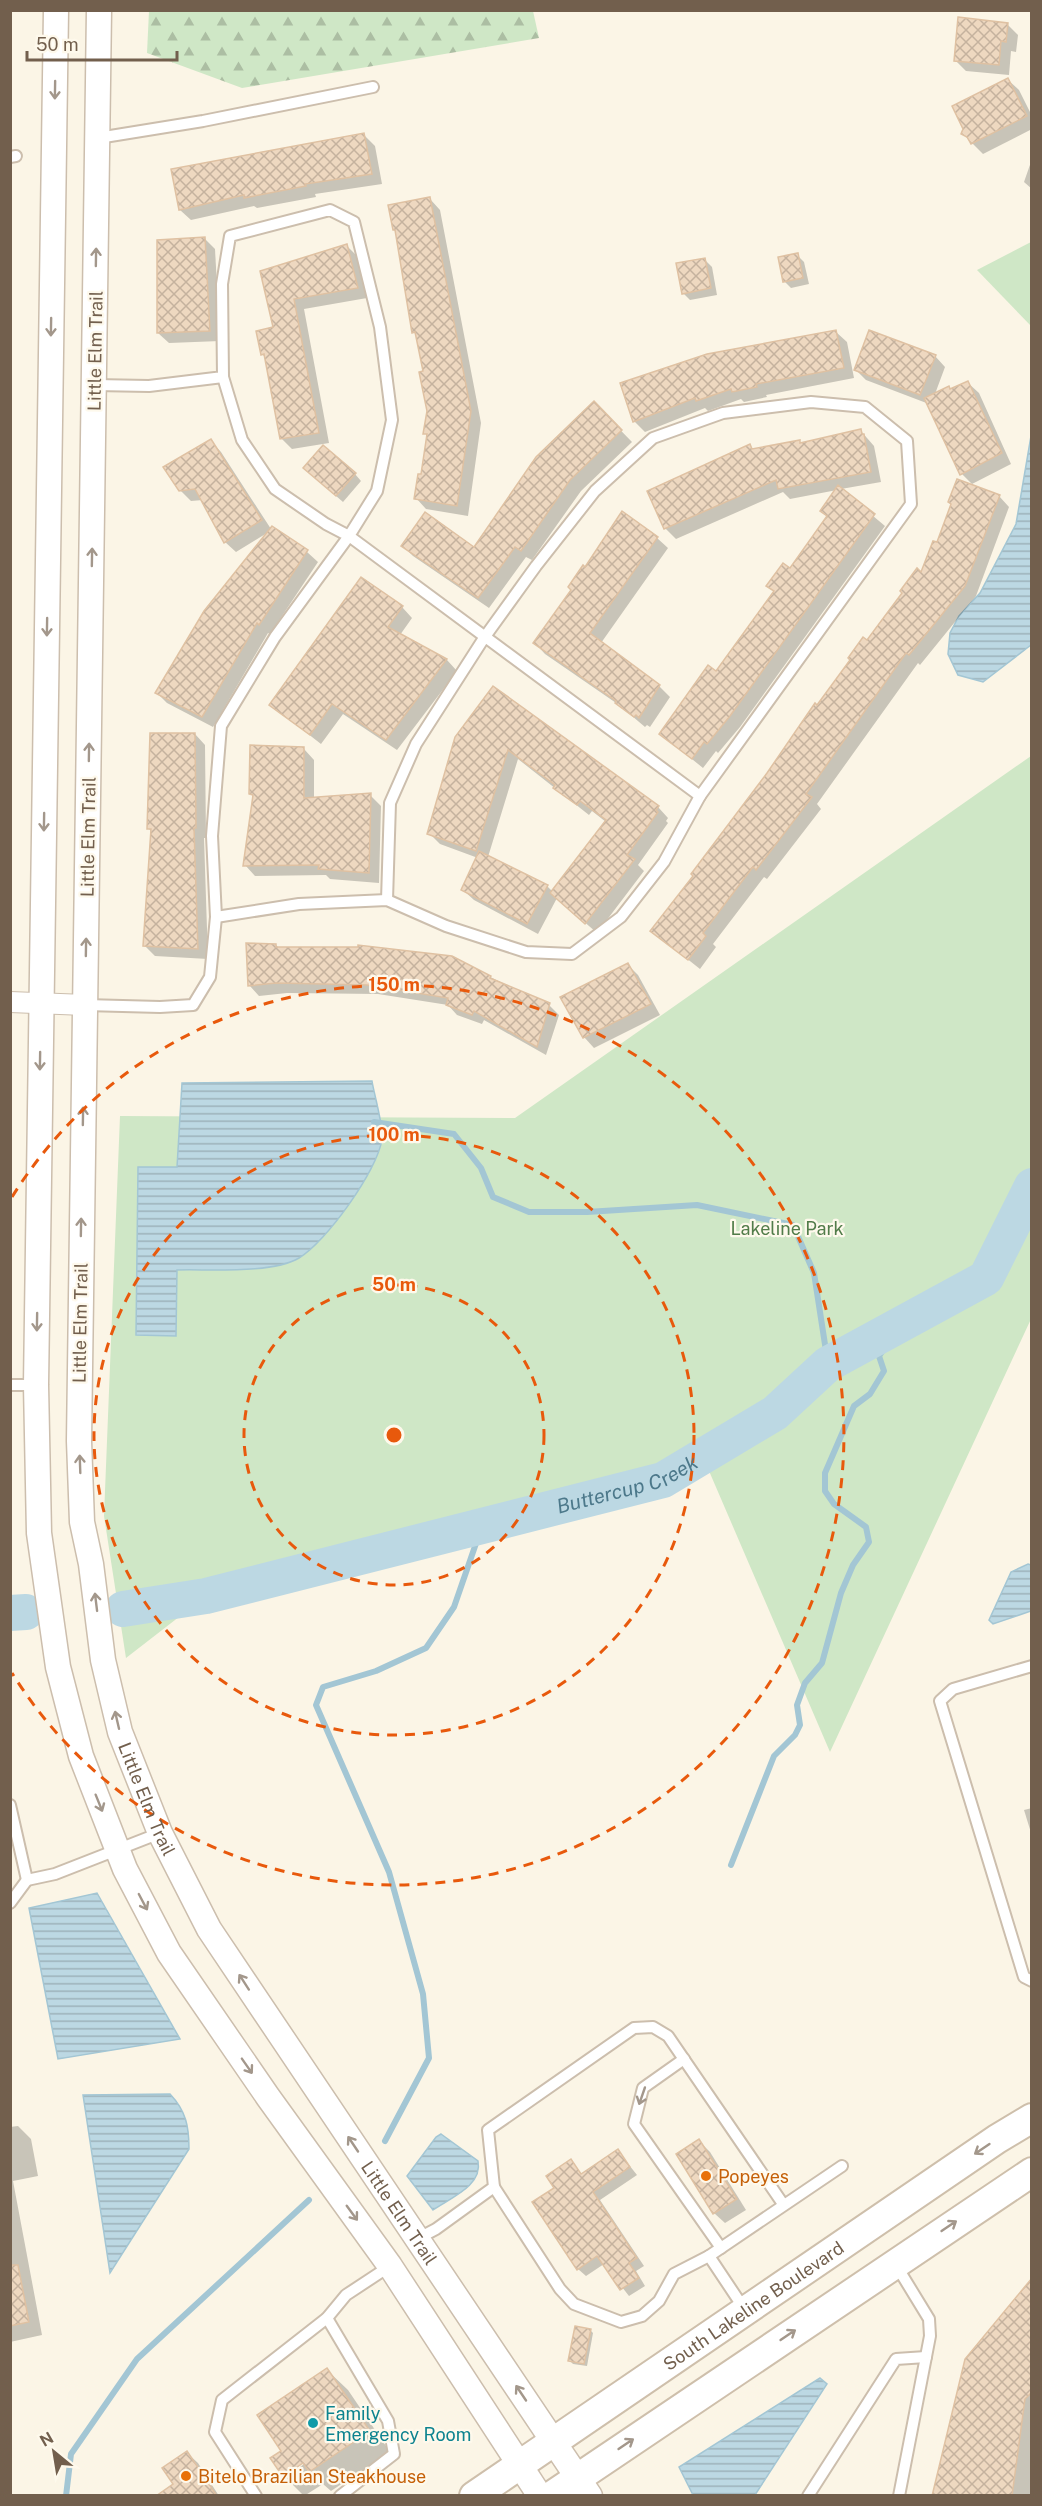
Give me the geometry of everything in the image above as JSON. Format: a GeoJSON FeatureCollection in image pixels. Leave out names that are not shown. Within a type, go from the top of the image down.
{"type":"FeatureCollection","features":[{"type":"Feature","properties":{"kind":"main road","name":"South Lakeline Boulevard"},"geometry":{"type":"LineString","coordinates":[[474,2496],[997,2139],[1032,2118]]}},
{"type":"Feature","properties":{"kind":"main road"},"geometry":{"type":"LineString","coordinates":[[551,2496],[584,2486],[894,2263],[1032,2172]]}},
{"type":"Feature","properties":{"kind":"street","name":"Little Elm Trail"},"geometry":{"type":"LineString","coordinates":[[56,10],[36,1385],[39,1533],[58,1667],[81,1756],[117,1849],[169,1953],[268,2097],[390,2266],[540,2496]]}},
{"type":"Feature","properties":{"kind":"street","name":"Little Elm Trail"},"geometry":{"type":"LineString","coordinates":[[99,10],[79,1441],[82,1522],[91,1564],[103,1660],[120,1732],[160,1833],[209,1929],[584,2486]]}},
{"type":"Feature","properties":{"kind":"street"},"geometry":{"type":"LineString","coordinates":[[10,1002],[85,1005]]}},
{"type":"Feature","properties":{"kind":"lane"},"geometry":{"type":"LineString","coordinates":[[97,138],[203,122],[373,87]]}},
{"type":"Feature","properties":{"kind":"lane"},"geometry":{"type":"LineString","coordinates":[[85,1005],[160,1007],[193,1005],[210,977],[216,917],[212,836],[221,726],[275,637],[349,536],[377,491],[392,420],[380,327],[354,222],[330,210],[230,236],[222,284],[223,377],[242,440],[275,489],[326,524],[349,536],[700,796]]}},
{"type":"Feature","properties":{"kind":"lane"},"geometry":{"type":"LineString","coordinates":[[95,386],[149,386],[223,377]]}},
{"type":"Feature","properties":{"kind":"lane"},"geometry":{"type":"LineString","coordinates":[[216,917],[299,904],[387,900],[446,926],[526,952],[572,954],[621,917],[664,862],[700,796],[911,504],[907,441],[865,407],[810,402],[723,413],[653,438],[595,490],[536,566],[484,638],[416,744],[390,803],[387,900]]}},
{"type":"Feature","properties":{"kind":"lane"},"geometry":{"type":"LineString","coordinates":[[10,1385],[36,1385]]}},
{"type":"Feature","properties":{"kind":"lane"},"geometry":{"type":"LineString","coordinates":[[1032,1666],[953,1689],[940,1701],[1024,1977],[1032,1981]]}},
{"type":"Feature","properties":{"kind":"lane"},"geometry":{"type":"LineString","coordinates":[[10,1805],[27,1880]]}},
{"type":"Feature","properties":{"kind":"lane"},"geometry":{"type":"LineString","coordinates":[[10,1903],[27,1880],[56,1874],[160,1833]]}},
{"type":"Feature","properties":{"kind":"lane"},"geometry":{"type":"LineString","coordinates":[[783,2204],[668,2036],[653,2027],[634,2028],[488,2130],[494,2187],[561,2289],[574,2304],[621,2322],[642,2316],[659,2301],[674,2274],[709,2256],[842,2166]]}},
{"type":"Feature","properties":{"kind":"lane"},"geometry":{"type":"LineString","coordinates":[[684,2059],[643,2088],[634,2124],[721,2248]]}},
{"type":"Feature","properties":{"kind":"lane"},"geometry":{"type":"LineString","coordinates":[[417,2239],[494,2187]]}},
{"type":"Feature","properties":{"kind":"lane"},"geometry":{"type":"LineString","coordinates":[[709,2256],[745,2311]]}},
{"type":"Feature","properties":{"kind":"lane"},"geometry":{"type":"LineString","coordinates":[[894,2263],[929,2319],[930,2336],[899,2496]]}},
{"type":"Feature","properties":{"kind":"lane"},"geometry":{"type":"LineString","coordinates":[[256,2496],[215,2432],[222,2400],[327,2318],[346,2295],[390,2266]]}},
{"type":"Feature","properties":{"kind":"lane"},"geometry":{"type":"LineString","coordinates":[[327,2318],[388,2421],[394,2454],[340,2496]]}},
{"type":"Feature","properties":{"kind":"lane"},"geometry":{"type":"LineString","coordinates":[[808,2496],[896,2359],[926,2357]]}},
{"type":"Feature","properties":{"kind":"green space"},"geometry":{"type":"Polygon","coordinates":[[[149,11],[533,11],[539,38],[242,88],[147,53],[149,11]]]}},
{"type":"Feature","properties":{"kind":"green space"},"geometry":{"type":"Polygon","coordinates":[[[1031,242],[1031,326],[977,270],[1031,242]]]}},
{"type":"Feature","properties":{"kind":"green space","name":"Lakeline Park"},"geometry":{"type":"Polygon","coordinates":[[[1031,756],[1031,1319],[830,1752],[703,1457],[206,1596],[126,1658],[104,1516],[120,1116],[515,1118],[1031,756]]]}},
{"type":"Feature","properties":{"kind":"water"},"geometry":{"type":"Polygon","coordinates":[[[1031,436],[1031,645],[983,682],[958,675],[948,654],[950,633],[959,616],[980,593],[1016,524],[1031,436]]]}},
{"type":"Feature","properties":{"kind":"water"},"geometry":{"type":"Polygon","coordinates":[[[372,1081],[382,1134],[378,1152],[361,1186],[323,1237],[299,1258],[287,1263],[257,1269],[177,1270],[176,1336],[136,1335],[138,1167],[177,1167],[182,1083],[372,1081]]]}},
{"type":"Feature","properties":{"kind":"water"},"geometry":{"type":"Polygon","coordinates":[[[1028,1564],[1031,1565],[1031,1611],[993,1624],[989,1620],[1011,1572],[1028,1564]]]}},
{"type":"Feature","properties":{"kind":"water"},"geometry":{"type":"Polygon","coordinates":[[[97,1893],[180,2039],[58,2059],[29,1908],[97,1893]]]}},
{"type":"Feature","properties":{"kind":"water"},"geometry":{"type":"Polygon","coordinates":[[[170,2094],[186,2119],[189,2149],[110,2273],[83,2095],[170,2094]]]}},
{"type":"Feature","properties":{"kind":"water"},"geometry":{"type":"Polygon","coordinates":[[[441,2134],[478,2161],[478,2170],[475,2178],[464,2190],[433,2210],[407,2176],[436,2137],[441,2134]]]}},
{"type":"Feature","properties":{"kind":"water"},"geometry":{"type":"Polygon","coordinates":[[[820,2378],[827,2384],[755,2495],[693,2495],[679,2467],[820,2378]]]}},
{"type":"Feature","properties":{"kind":"building"},"geometry":{"type":"Polygon","coordinates":[[[958,17],[1008,23],[1006,42],[1001,41],[999,65],[954,61],[958,17]]]}},
{"type":"Feature","properties":{"kind":"building"},"geometry":{"type":"Polygon","coordinates":[[[1008,78],[1027,116],[971,144],[967,137],[961,134],[963,129],[952,106],[1008,78]]]}},
{"type":"Feature","properties":{"kind":"building"},"geometry":{"type":"Polygon","coordinates":[[[364,133],[372,174],[305,184],[306,186],[244,198],[244,195],[179,210],[171,169],[364,133]]]}},
{"type":"Feature","properties":{"kind":"building"},"geometry":{"type":"Polygon","coordinates":[[[430,197],[471,411],[457,506],[414,499],[418,474],[421,474],[427,434],[423,434],[427,411],[419,372],[423,371],[415,332],[412,333],[395,230],[393,230],[388,205],[430,197]]]}},
{"type":"Feature","properties":{"kind":"building"},"geometry":{"type":"Polygon","coordinates":[[[205,237],[210,331],[157,333],[157,240],[205,237]]]}},
{"type":"Feature","properties":{"kind":"building"},"geometry":{"type":"Polygon","coordinates":[[[347,244],[358,288],[294,299],[319,433],[280,439],[264,354],[261,355],[256,331],[273,327],[260,271],[347,244]]]}},
{"type":"Feature","properties":{"kind":"building"},"geometry":{"type":"Polygon","coordinates":[[[798,253],[803,278],[783,282],[778,257],[798,253]]]}},
{"type":"Feature","properties":{"kind":"building"},"geometry":{"type":"Polygon","coordinates":[[[705,258],[711,288],[682,294],[676,263],[705,258]]]}},
{"type":"Feature","properties":{"kind":"building"},"geometry":{"type":"Polygon","coordinates":[[[836,330],[844,368],[756,384],[757,387],[732,392],[731,389],[696,401],[695,398],[633,422],[620,383],[707,354],[836,330]]]}},
{"type":"Feature","properties":{"kind":"building"},"geometry":{"type":"Polygon","coordinates":[[[869,330],[936,355],[920,395],[854,370],[869,330]]]}},
{"type":"Feature","properties":{"kind":"building"},"geometry":{"type":"Polygon","coordinates":[[[968,381],[1002,453],[960,475],[924,398],[949,386],[950,389],[968,381]]]}},
{"type":"Feature","properties":{"kind":"building"},"geometry":{"type":"Polygon","coordinates":[[[594,401],[622,430],[570,480],[521,551],[515,547],[478,598],[401,546],[425,512],[474,547],[536,457],[594,401]]]}},
{"type":"Feature","properties":{"kind":"building"},"geometry":{"type":"Polygon","coordinates":[[[861,429],[871,472],[778,489],[776,480],[664,529],[647,491],[750,444],[752,449],[800,440],[800,443],[861,429]]]}},
{"type":"Feature","properties":{"kind":"building"},"geometry":{"type":"Polygon","coordinates":[[[211,439],[262,520],[224,543],[195,489],[179,491],[163,467],[211,439]]]}},
{"type":"Feature","properties":{"kind":"building"},"geometry":{"type":"Polygon","coordinates":[[[323,445],[356,473],[336,496],[303,468],[323,445]]]}},
{"type":"Feature","properties":{"kind":"building"},"geometry":{"type":"Polygon","coordinates":[[[957,479],[1000,495],[965,586],[909,655],[906,653],[806,794],[812,797],[756,870],[753,867],[727,901],[703,933],[706,936],[688,960],[650,931],[693,876],[691,874],[767,773],[815,703],[817,705],[850,660],[848,658],[863,637],[867,640],[902,593],[900,591],[917,568],[921,572],[933,541],[937,542],[951,504],[948,502],[957,479]]]}},
{"type":"Feature","properties":{"kind":"building"},"geometry":{"type":"Polygon","coordinates":[[[838,485],[875,514],[730,716],[707,744],[704,742],[692,759],[659,734],[708,665],[716,671],[774,591],[766,586],[783,563],[790,568],[827,516],[820,511],[838,485]]]}},
{"type":"Feature","properties":{"kind":"building"},"geometry":{"type":"Polygon","coordinates":[[[622,511],[658,537],[590,633],[660,685],[639,718],[636,715],[634,717],[615,703],[616,701],[533,643],[571,590],[568,587],[583,565],[585,567],[622,511]]]}},
{"type":"Feature","properties":{"kind":"building"},"geometry":{"type":"Polygon","coordinates":[[[272,526],[308,550],[259,625],[257,623],[202,717],[155,693],[204,611],[272,526]]]}},
{"type":"Feature","properties":{"kind":"building"},"geometry":{"type":"Polygon","coordinates":[[[361,577],[403,606],[388,627],[447,659],[386,740],[332,704],[310,735],[269,705],[361,577]]]}},
{"type":"Feature","properties":{"kind":"building"},"geometry":{"type":"Polygon","coordinates":[[[493,686],[659,806],[656,810],[658,812],[627,855],[635,859],[585,924],[550,893],[606,820],[580,801],[577,805],[553,788],[555,785],[508,750],[476,851],[427,834],[455,737],[493,686]]]}},
{"type":"Feature","properties":{"kind":"building"},"geometry":{"type":"Polygon","coordinates":[[[150,733],[195,733],[196,828],[194,828],[198,949],[143,946],[151,829],[147,829],[150,733]]]}},
{"type":"Feature","properties":{"kind":"building"},"geometry":{"type":"Polygon","coordinates":[[[250,745],[304,747],[304,798],[371,793],[369,873],[318,869],[319,865],[243,866],[253,795],[249,794],[250,745]]]}},
{"type":"Feature","properties":{"kind":"building"},"geometry":{"type":"Polygon","coordinates":[[[479,851],[548,885],[527,924],[461,890],[479,851]]]}},
{"type":"Feature","properties":{"kind":"building"},"geometry":{"type":"Polygon","coordinates":[[[246,943],[276,944],[276,947],[358,947],[358,945],[452,956],[491,976],[490,978],[550,1003],[537,1047],[474,1011],[472,1015],[446,1005],[448,998],[367,985],[276,983],[248,986],[246,943]]]}},
{"type":"Feature","properties":{"kind":"building"},"geometry":{"type":"Polygon","coordinates":[[[628,963],[651,1004],[583,1038],[560,997],[628,963]]]}},
{"type":"Feature","properties":{"kind":"building","name":"Popeyes"},"geometry":{"type":"Polygon","coordinates":[[[699,2139],[737,2199],[713,2214],[676,2154],[699,2139]]]}},
{"type":"Feature","properties":{"kind":"building"},"geometry":{"type":"Polygon","coordinates":[[[618,2149],[630,2167],[593,2192],[637,2258],[629,2263],[639,2278],[620,2290],[597,2256],[577,2270],[532,2202],[554,2188],[546,2176],[571,2159],[581,2174],[618,2149]]]}},
{"type":"Feature","properties":{"kind":"building"},"geometry":{"type":"Polygon","coordinates":[[[10,2265],[18,2265],[29,2322],[10,2326],[10,2265]]]}},
{"type":"Feature","properties":{"kind":"building"},"geometry":{"type":"Polygon","coordinates":[[[1032,2278],[1032,2392],[1025,2399],[1012,2496],[932,2496],[965,2359],[1032,2278]]]}},
{"type":"Feature","properties":{"kind":"building"},"geometry":{"type":"Polygon","coordinates":[[[575,2326],[591,2329],[584,2364],[568,2361],[575,2326]]]}},
{"type":"Feature","properties":{"kind":"building","name":"Family Emergency Room"},"geometry":{"type":"Polygon","coordinates":[[[327,2368],[370,2431],[309,2472],[303,2463],[283,2477],[270,2458],[281,2451],[257,2415],[327,2368]]]}},
{"type":"Feature","properties":{"kind":"building","name":"Bitelo Brazilian Steakhouse"},"geometry":{"type":"Polygon","coordinates":[[[187,2451],[217,2496],[156,2496],[173,2484],[162,2468],[187,2451]]]}},
{"type":"Feature","properties":{"kind":"waterway"},"geometry":{"type":"LineString","coordinates":[[374,1122],[454,1134],[481,1168],[493,1197],[529,1212],[587,1212],[697,1205],[793,1225],[814,1273],[828,1364]]}},
{"type":"Feature","properties":{"kind":"waterway","name":"Buttercup Creek"},"geometry":{"type":"LineString","coordinates":[[123,1609],[206,1596],[663,1480],[775,1413],[828,1364],[986,1278],[1032,1186]]}},
{"type":"Feature","properties":{"kind":"waterway"},"geometry":{"type":"LineString","coordinates":[[731,1865],[774,1756],[795,1735],[800,1725],[797,1705],[805,1683],[822,1663],[841,1593],[853,1565],[869,1542],[866,1527],[834,1504],[825,1491],[825,1473],[854,1406],[870,1394],[884,1371],[879,1356],[899,1326]]}},
{"type":"Feature","properties":{"kind":"waterway"},"geometry":{"type":"LineString","coordinates":[[385,2141],[429,2058],[423,1994],[389,1872],[316,1705],[323,1687],[376,1671],[426,1648],[454,1607],[482,1526]]}},
{"type":"Feature","properties":{"kind":"waterway","name":"Buttercup Creek"},"geometry":{"type":"LineString","coordinates":[[10,1613],[26,1612]]}},
{"type":"Feature","properties":{"kind":"waterway"},"geometry":{"type":"LineString","coordinates":[[66,2496],[71,2454],[137,2359],[309,2200]]}},
{"type":"Feature","properties":{"kind":"place","name":"Popeyes"},"geometry":{"type":"Point","coordinates":[706,2176]}},
{"type":"Feature","properties":{"kind":"place","name":"Family Emergency Room"},"geometry":{"type":"Point","coordinates":[313,2423]}},
{"type":"Feature","properties":{"kind":"place","name":"Bitelo Brazilian Steakhouse"},"geometry":{"type":"Point","coordinates":[186,2476]}}]}
